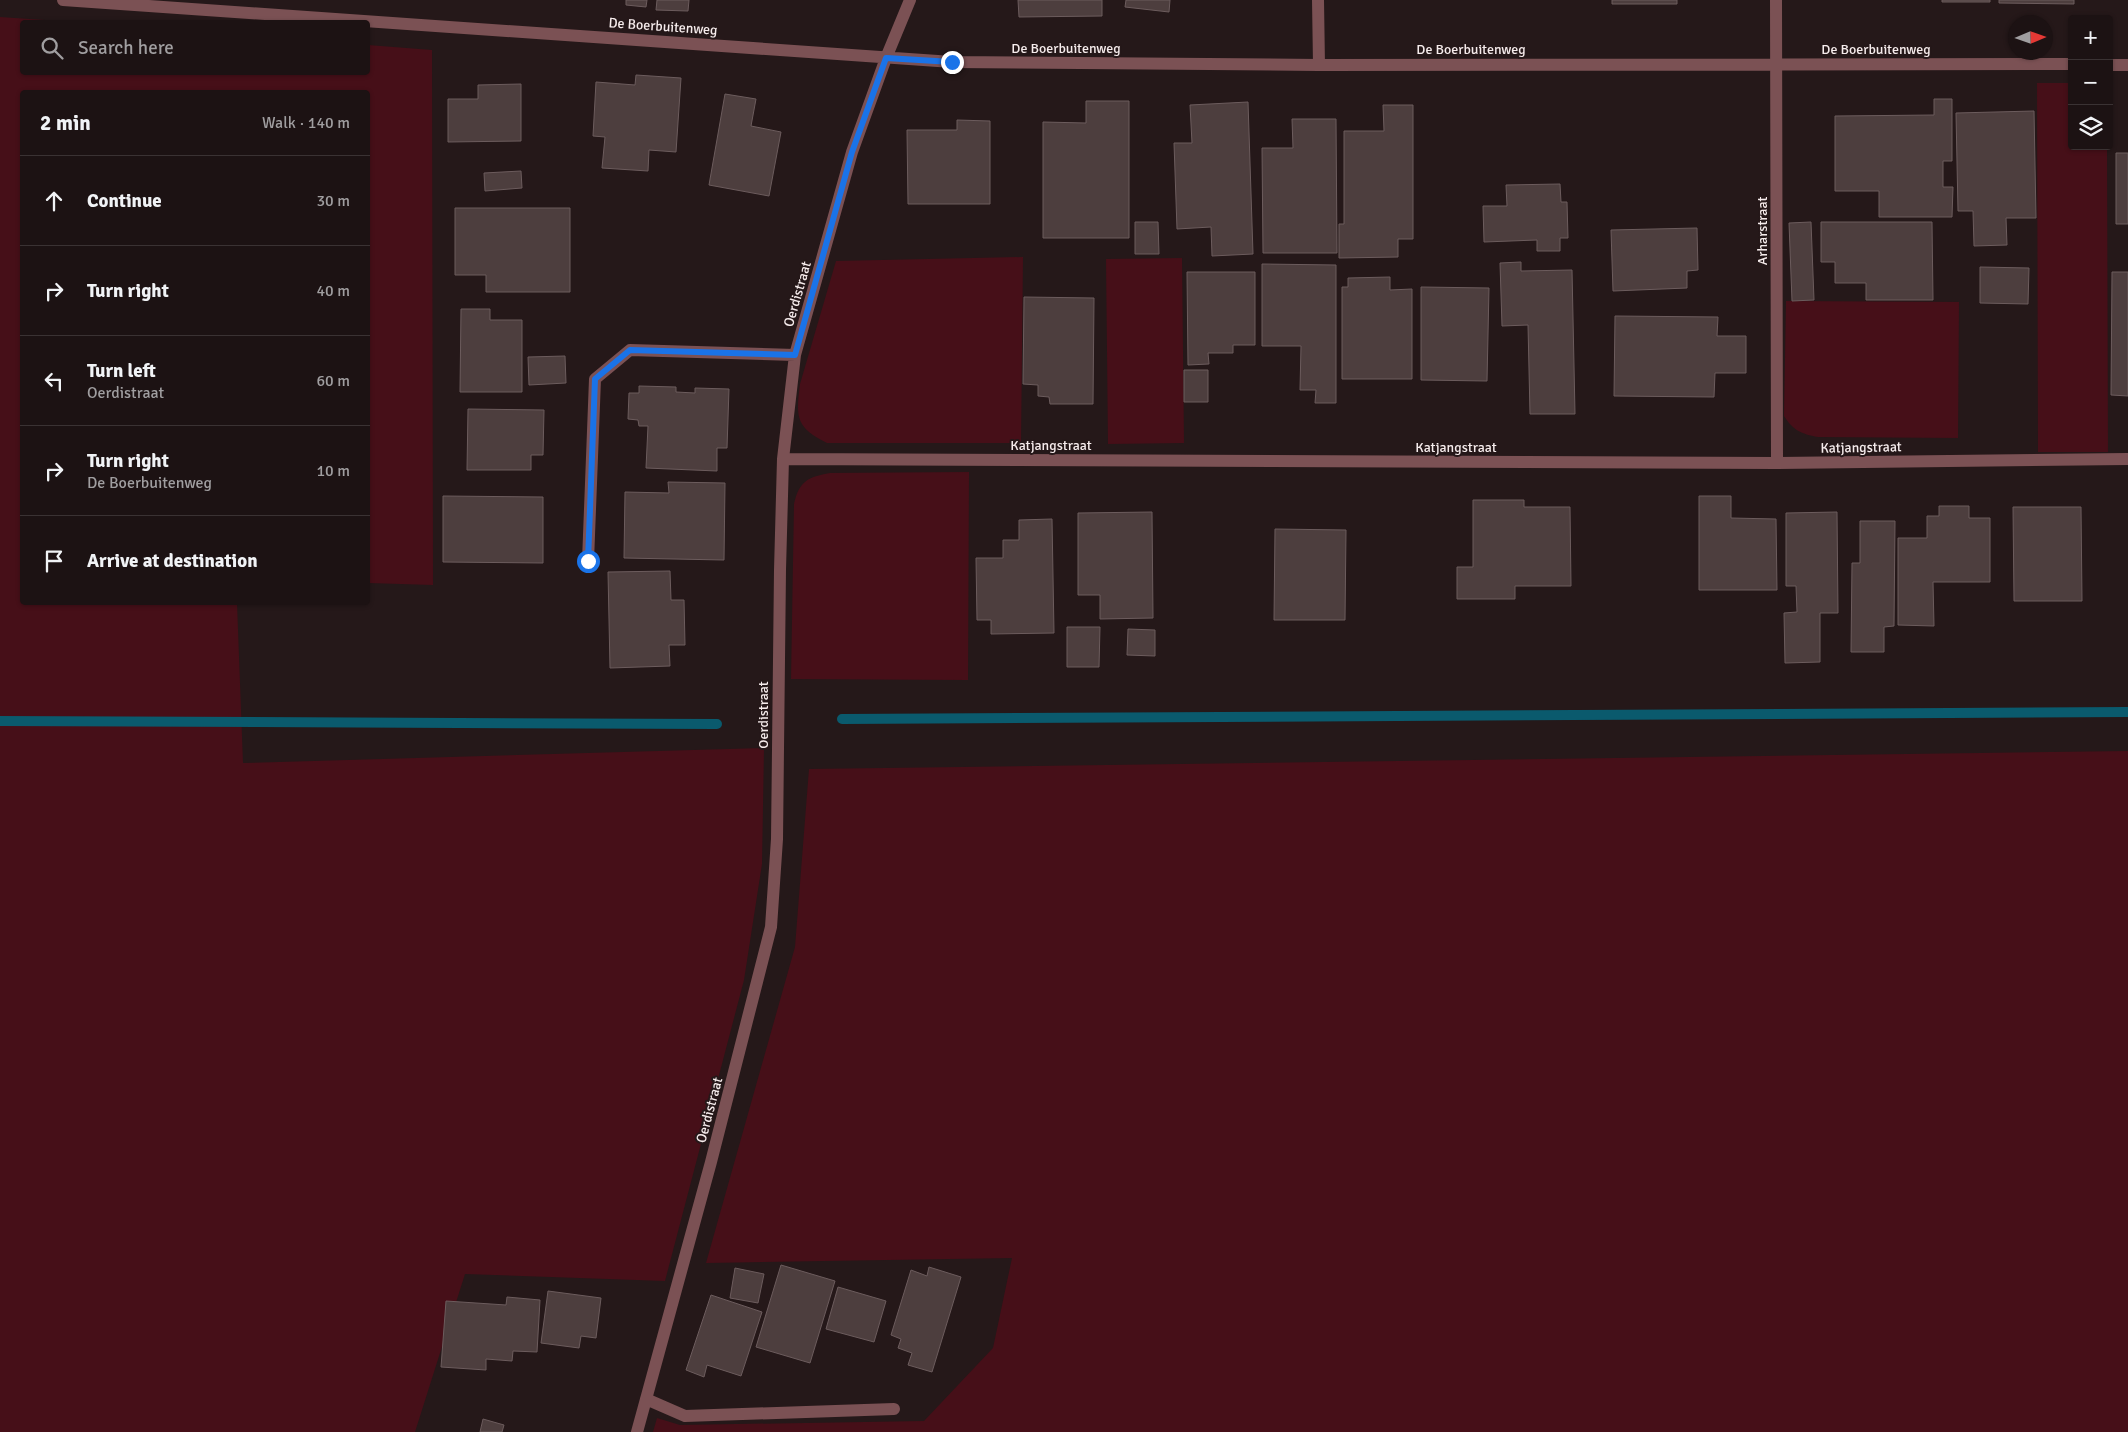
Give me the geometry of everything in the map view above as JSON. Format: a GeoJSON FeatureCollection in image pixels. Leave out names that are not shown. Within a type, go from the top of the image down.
{"type":"FeatureCollection","features":[{"type":"Feature","properties":{"kind":"street","name":"De Boerbuitenweg"},"geometry":{"type":"LineString","coordinates":[[62,0],[225,6],[952,62],[1319,65],[2068,64]]}},
{"type":"Feature","properties":{"kind":"street","name":"Oerdistraat"},"geometry":{"type":"LineString","coordinates":[[637,1432],[719,1133],[771,927],[778,839],[780,570],[783,459],[795,355],[852,152],[886,58],[910,0]]}},
{"type":"Feature","properties":{"kind":"street"},"geometry":{"type":"LineString","coordinates":[[1318,0],[1319,65]]}},
{"type":"Feature","properties":{"kind":"street","name":"Arharstraat"},"geometry":{"type":"LineString","coordinates":[[1776,0],[1777,463]]}},
{"type":"Feature","properties":{"kind":"street"},"geometry":{"type":"LineString","coordinates":[[2113,65],[2128,65]]}},
{"type":"Feature","properties":{"kind":"street"},"geometry":{"type":"LineString","coordinates":[[588,561],[595,379],[630,350],[795,355]]}},
{"type":"Feature","properties":{"kind":"street","name":"Katjangstraat"},"geometry":{"type":"LineString","coordinates":[[783,459],[1777,463],[2128,459]]}},
{"type":"Feature","properties":{"kind":"street"},"geometry":{"type":"LineString","coordinates":[[646,1399],[685,1416],[894,1409]]}},
{"type":"Feature","properties":{"kind":"shaded area"},"geometry":{"type":"Polygon","coordinates":[[[0,17],[44,20],[20,20],[20,75],[370,75],[370,45],[432,50],[433,585],[370,583],[370,90],[20,90],[20,605],[237,605],[243,763],[764,748],[762,864],[744,980],[665,1281],[465,1274],[415,1432],[0,1432],[0,17]]]}},
{"type":"Feature","properties":{"kind":"shaded area"},"geometry":{"type":"Polygon","coordinates":[[[2037,83],[2068,83],[2068,150],[2107,150],[2108,452],[2038,452],[2037,83]]]}},
{"type":"Feature","properties":{"kind":"shaded area"},"geometry":{"type":"Polygon","coordinates":[[[1023,257],[1021,443],[827,443],[803,426],[798,413],[800,384],[836,261],[1023,257]]]}},
{"type":"Feature","properties":{"kind":"shaded area"},"geometry":{"type":"Polygon","coordinates":[[[1182,258],[1184,443],[1108,444],[1106,259],[1182,258]]]}},
{"type":"Feature","properties":{"kind":"shaded area"},"geometry":{"type":"Polygon","coordinates":[[[1786,301],[1959,302],[1958,438],[1818,437],[1802,433],[1794,428],[1784,416],[1786,301]]]}},
{"type":"Feature","properties":{"kind":"shaded area"},"geometry":{"type":"Polygon","coordinates":[[[969,472],[968,680],[791,679],[794,504],[802,485],[816,476],[830,473],[969,472]]]}},
{"type":"Feature","properties":{"kind":"shaded area"},"geometry":{"type":"Polygon","coordinates":[[[2128,751],[2128,1432],[653,1432],[657,1418],[680,1425],[924,1421],[993,1348],[1012,1258],[706,1263],[795,947],[809,769],[2128,751]]]}},
{"type":"Feature","properties":{"kind":"building"},"geometry":{"type":"Polygon","coordinates":[[[626,0],[647,0],[646,7],[626,5],[626,0]]]}},
{"type":"Feature","properties":{"kind":"building"},"geometry":{"type":"Polygon","coordinates":[[[657,0],[689,0],[688,11],[656,10],[657,0]]]}},
{"type":"Feature","properties":{"kind":"building"},"geometry":{"type":"Polygon","coordinates":[[[1018,0],[1102,0],[1102,16],[1019,17],[1018,0]]]}},
{"type":"Feature","properties":{"kind":"building"},"geometry":{"type":"Polygon","coordinates":[[[1126,0],[1170,0],[1169,12],[1125,7],[1126,0]]]}},
{"type":"Feature","properties":{"kind":"building"},"geometry":{"type":"Polygon","coordinates":[[[1612,0],[1677,0],[1677,4],[1612,4],[1612,0]]]}},
{"type":"Feature","properties":{"kind":"building"},"geometry":{"type":"Polygon","coordinates":[[[1942,0],[1990,0],[1990,2],[1942,2],[1942,0]]]}},
{"type":"Feature","properties":{"kind":"building"},"geometry":{"type":"Polygon","coordinates":[[[1999,0],[2074,0],[2074,4],[1999,3],[1999,0]]]}},
{"type":"Feature","properties":{"kind":"building"},"geometry":{"type":"Polygon","coordinates":[[[636,75],[681,78],[676,152],[649,150],[648,171],[602,168],[605,137],[593,136],[596,82],[635,85],[636,75]]]}},
{"type":"Feature","properties":{"kind":"building"},"geometry":{"type":"Polygon","coordinates":[[[521,84],[521,141],[448,142],[448,99],[478,99],[478,85],[521,84]]]}},
{"type":"Feature","properties":{"kind":"building"},"geometry":{"type":"Polygon","coordinates":[[[725,94],[756,99],[751,126],[781,132],[769,196],[709,185],[725,94]]]}},
{"type":"Feature","properties":{"kind":"building"},"geometry":{"type":"Polygon","coordinates":[[[1934,99],[1952,99],[1952,161],[1943,161],[1943,187],[1953,187],[1952,217],[1879,217],[1879,191],[1835,191],[1835,116],[1934,115],[1934,99]]]}},
{"type":"Feature","properties":{"kind":"building"},"geometry":{"type":"Polygon","coordinates":[[[1086,101],[1129,101],[1129,238],[1043,238],[1043,122],[1086,123],[1086,101]]]}},
{"type":"Feature","properties":{"kind":"building"},"geometry":{"type":"Polygon","coordinates":[[[1248,102],[1253,254],[1212,256],[1211,227],[1177,229],[1174,143],[1192,143],[1190,105],[1248,102]]]}},
{"type":"Feature","properties":{"kind":"building"},"geometry":{"type":"Polygon","coordinates":[[[1383,105],[1413,105],[1413,239],[1398,239],[1398,257],[1339,258],[1339,224],[1344,224],[1344,131],[1384,131],[1383,105]]]}},
{"type":"Feature","properties":{"kind":"building"},"geometry":{"type":"Polygon","coordinates":[[[2034,111],[2036,218],[2006,218],[2007,245],[1974,246],[1973,211],[1958,211],[1956,113],[2034,111]]]}},
{"type":"Feature","properties":{"kind":"building"},"geometry":{"type":"Polygon","coordinates":[[[1292,119],[1336,119],[1337,253],[1263,253],[1262,148],[1293,148],[1292,119]]]}},
{"type":"Feature","properties":{"kind":"building"},"geometry":{"type":"Polygon","coordinates":[[[957,120],[990,121],[990,204],[908,204],[907,130],[957,130],[957,120]]]}},
{"type":"Feature","properties":{"kind":"building"},"geometry":{"type":"Polygon","coordinates":[[[2116,153],[2128,153],[2128,224],[2116,224],[2116,153]]]}},
{"type":"Feature","properties":{"kind":"building"},"geometry":{"type":"Polygon","coordinates":[[[521,171],[522,188],[485,191],[484,173],[521,171]]]}},
{"type":"Feature","properties":{"kind":"building"},"geometry":{"type":"Polygon","coordinates":[[[1560,184],[1561,202],[1567,202],[1568,238],[1560,238],[1560,251],[1537,251],[1537,240],[1484,242],[1483,206],[1507,206],[1506,185],[1560,184]]]}},
{"type":"Feature","properties":{"kind":"building"},"geometry":{"type":"Polygon","coordinates":[[[455,208],[570,208],[570,292],[486,292],[486,275],[455,275],[455,208]]]}},
{"type":"Feature","properties":{"kind":"building"},"geometry":{"type":"Polygon","coordinates":[[[1135,222],[1158,222],[1159,254],[1135,254],[1135,222]]]}},
{"type":"Feature","properties":{"kind":"building"},"geometry":{"type":"Polygon","coordinates":[[[1811,222],[1814,300],[1792,301],[1789,223],[1811,222]]]}},
{"type":"Feature","properties":{"kind":"building"},"geometry":{"type":"Polygon","coordinates":[[[1821,222],[1932,222],[1933,300],[1866,300],[1866,283],[1835,283],[1835,262],[1821,262],[1821,222]]]}},
{"type":"Feature","properties":{"kind":"building"},"geometry":{"type":"Polygon","coordinates":[[[1697,228],[1698,270],[1687,271],[1687,288],[1613,291],[1611,230],[1697,228]]]}},
{"type":"Feature","properties":{"kind":"building"},"geometry":{"type":"Polygon","coordinates":[[[1521,262],[1521,271],[1572,270],[1575,414],[1530,414],[1528,325],[1502,326],[1500,263],[1521,262]]]}},
{"type":"Feature","properties":{"kind":"building"},"geometry":{"type":"Polygon","coordinates":[[[1262,264],[1336,265],[1336,403],[1315,403],[1316,390],[1300,390],[1301,346],[1262,346],[1262,264]]]}},
{"type":"Feature","properties":{"kind":"building"},"geometry":{"type":"Polygon","coordinates":[[[1980,267],[2029,268],[2028,304],[1980,303],[1980,267]]]}},
{"type":"Feature","properties":{"kind":"building"},"geometry":{"type":"Polygon","coordinates":[[[1187,272],[1255,272],[1255,345],[1233,345],[1233,353],[1208,353],[1209,364],[1188,365],[1187,272]]]}},
{"type":"Feature","properties":{"kind":"building"},"geometry":{"type":"Polygon","coordinates":[[[2112,272],[2128,272],[2128,396],[2111,395],[2112,272]]]}},
{"type":"Feature","properties":{"kind":"building"},"geometry":{"type":"Polygon","coordinates":[[[1390,277],[1390,290],[1412,289],[1412,379],[1342,379],[1342,287],[1348,287],[1348,278],[1390,277]]]}},
{"type":"Feature","properties":{"kind":"building"},"geometry":{"type":"Polygon","coordinates":[[[1421,287],[1489,288],[1487,381],[1421,380],[1421,287]]]}},
{"type":"Feature","properties":{"kind":"building"},"geometry":{"type":"Polygon","coordinates":[[[1024,297],[1094,298],[1093,404],[1050,404],[1049,397],[1038,396],[1038,385],[1023,384],[1024,297]]]}},
{"type":"Feature","properties":{"kind":"building"},"geometry":{"type":"Polygon","coordinates":[[[461,309],[490,309],[490,320],[522,320],[522,392],[460,392],[461,309]]]}},
{"type":"Feature","properties":{"kind":"building"},"geometry":{"type":"Polygon","coordinates":[[[1615,316],[1718,317],[1717,336],[1746,336],[1746,373],[1715,373],[1714,397],[1614,396],[1615,316]]]}},
{"type":"Feature","properties":{"kind":"building"},"geometry":{"type":"Polygon","coordinates":[[[565,356],[566,383],[529,385],[528,357],[565,356]]]}},
{"type":"Feature","properties":{"kind":"building"},"geometry":{"type":"Polygon","coordinates":[[[1184,370],[1208,370],[1208,402],[1184,402],[1184,370]]]}},
{"type":"Feature","properties":{"kind":"building"},"geometry":{"type":"Polygon","coordinates":[[[639,386],[676,387],[676,392],[695,393],[695,388],[729,389],[727,448],[717,448],[717,471],[646,468],[648,426],[639,426],[638,420],[628,419],[629,393],[639,393],[639,386]]]}},
{"type":"Feature","properties":{"kind":"building"},"geometry":{"type":"Polygon","coordinates":[[[468,409],[544,410],[543,455],[531,455],[531,470],[467,470],[468,409]]]}},
{"type":"Feature","properties":{"kind":"building"},"geometry":{"type":"Polygon","coordinates":[[[668,482],[725,483],[724,560],[624,558],[625,492],[669,493],[668,482]]]}},
{"type":"Feature","properties":{"kind":"building"},"geometry":{"type":"Polygon","coordinates":[[[443,496],[543,497],[543,563],[443,562],[443,496]]]}},
{"type":"Feature","properties":{"kind":"building"},"geometry":{"type":"Polygon","coordinates":[[[1699,496],[1731,496],[1731,518],[1776,519],[1777,590],[1699,590],[1699,496]]]}},
{"type":"Feature","properties":{"kind":"building"},"geometry":{"type":"Polygon","coordinates":[[[1473,500],[1524,500],[1524,507],[1570,507],[1571,586],[1515,586],[1515,599],[1457,599],[1457,567],[1473,567],[1473,500]]]}},
{"type":"Feature","properties":{"kind":"building"},"geometry":{"type":"Polygon","coordinates":[[[1939,506],[1969,506],[1969,518],[1990,518],[1990,582],[1933,582],[1934,626],[1898,625],[1898,538],[1927,538],[1927,516],[1939,516],[1939,506]]]}},
{"type":"Feature","properties":{"kind":"building"},"geometry":{"type":"Polygon","coordinates":[[[2013,507],[2081,507],[2082,601],[2014,601],[2013,507]]]}},
{"type":"Feature","properties":{"kind":"building"},"geometry":{"type":"Polygon","coordinates":[[[1152,512],[1153,618],[1100,619],[1100,595],[1078,595],[1078,513],[1152,512]]]}},
{"type":"Feature","properties":{"kind":"building"},"geometry":{"type":"Polygon","coordinates":[[[1837,512],[1838,613],[1820,613],[1820,662],[1785,663],[1784,613],[1797,612],[1796,586],[1786,586],[1786,513],[1837,512]]]}},
{"type":"Feature","properties":{"kind":"building"},"geometry":{"type":"Polygon","coordinates":[[[1052,519],[1054,633],[991,634],[991,620],[977,620],[976,558],[1003,558],[1003,540],[1019,540],[1019,520],[1052,519]]]}},
{"type":"Feature","properties":{"kind":"building"},"geometry":{"type":"Polygon","coordinates":[[[1860,521],[1895,521],[1894,626],[1884,627],[1884,652],[1851,652],[1852,563],[1860,563],[1860,521]]]}},
{"type":"Feature","properties":{"kind":"building"},"geometry":{"type":"Polygon","coordinates":[[[1275,529],[1346,530],[1345,620],[1274,620],[1275,529]]]}},
{"type":"Feature","properties":{"kind":"building"},"geometry":{"type":"Polygon","coordinates":[[[670,571],[671,600],[684,600],[685,645],[669,645],[670,666],[610,668],[608,572],[670,571]]]}},
{"type":"Feature","properties":{"kind":"building"},"geometry":{"type":"Polygon","coordinates":[[[1067,627],[1100,627],[1099,667],[1067,667],[1067,627]]]}},
{"type":"Feature","properties":{"kind":"building"},"geometry":{"type":"Polygon","coordinates":[[[1128,629],[1155,630],[1155,656],[1127,655],[1128,629]]]}},
{"type":"Feature","properties":{"kind":"building"},"geometry":{"type":"Polygon","coordinates":[[[781,1265],[835,1281],[810,1363],[756,1347],[781,1265]]]}},
{"type":"Feature","properties":{"kind":"building"},"geometry":{"type":"Polygon","coordinates":[[[929,1267],[961,1277],[932,1372],[908,1365],[912,1353],[898,1348],[901,1339],[891,1335],[911,1270],[927,1276],[929,1267]]]}},
{"type":"Feature","properties":{"kind":"building"},"geometry":{"type":"Polygon","coordinates":[[[735,1268],[764,1274],[758,1303],[730,1298],[735,1268]]]}},
{"type":"Feature","properties":{"kind":"building"},"geometry":{"type":"Polygon","coordinates":[[[838,1287],[886,1301],[874,1342],[826,1329],[838,1287]]]}},
{"type":"Feature","properties":{"kind":"building"},"geometry":{"type":"Polygon","coordinates":[[[548,1291],[601,1298],[596,1338],[581,1336],[579,1348],[541,1343],[548,1291]]]}},
{"type":"Feature","properties":{"kind":"building"},"geometry":{"type":"Polygon","coordinates":[[[711,1295],[762,1312],[741,1376],[707,1365],[704,1377],[686,1370],[711,1295]]]}},
{"type":"Feature","properties":{"kind":"building"},"geometry":{"type":"Polygon","coordinates":[[[507,1297],[540,1300],[537,1352],[513,1351],[512,1361],[486,1359],[486,1370],[441,1367],[446,1301],[506,1305],[507,1297]]]}},
{"type":"Feature","properties":{"kind":"building"},"geometry":{"type":"Polygon","coordinates":[[[483,1419],[504,1425],[502,1432],[480,1432],[483,1419]]]}},
{"type":"Feature","properties":{"kind":"waterway"},"geometry":{"type":"LineString","coordinates":[[842,719],[2128,712]]}},
{"type":"Feature","properties":{"kind":"waterway"},"geometry":{"type":"LineString","coordinates":[[0,721],[717,724]]}},
{"type":"Feature","properties":{"kind":"route"},"geometry":{"type":"LineString","coordinates":[[588,561],[595,379],[630,350],[795,355],[852,152],[886,58],[952,62]]}}]}
